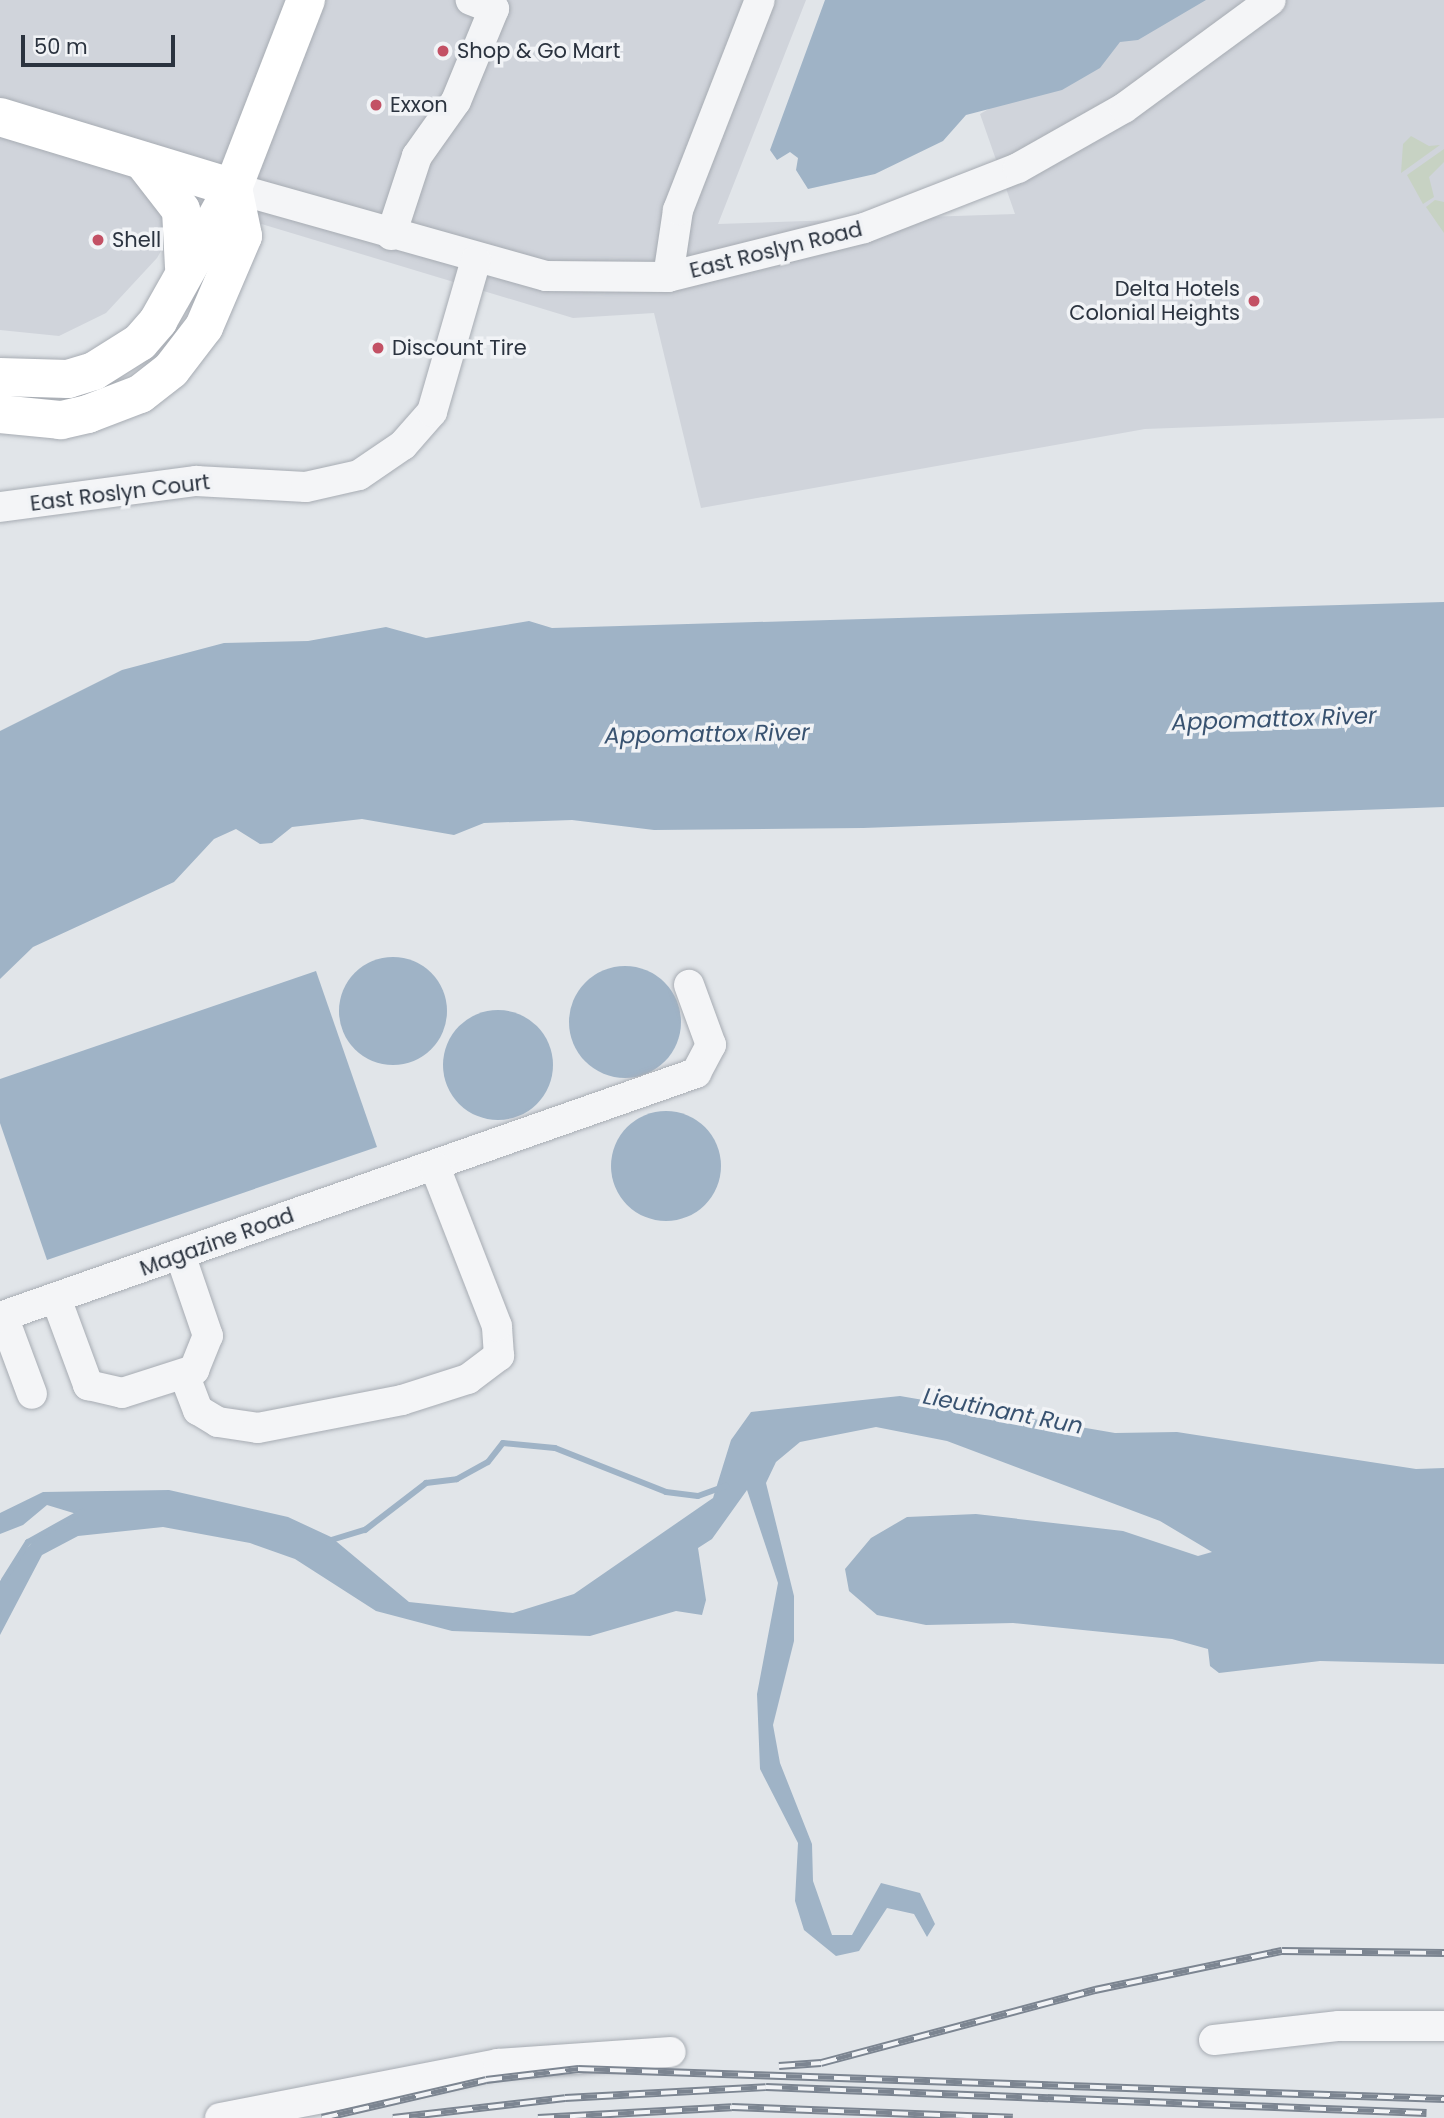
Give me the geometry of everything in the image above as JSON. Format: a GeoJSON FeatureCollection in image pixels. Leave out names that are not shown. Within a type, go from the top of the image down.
{"type":"FeatureCollection","features":[{"type":"Feature","properties":{"kind":"main road"},"geometry":{"type":"LineString","coordinates":[[0,377],[68,379],[118,359],[158,321],[233,188],[306,0]]}},
{"type":"Feature","properties":{"kind":"main road"},"geometry":{"type":"LineString","coordinates":[[0,117],[233,188]]}},
{"type":"Feature","properties":{"kind":"main road"},"geometry":{"type":"LineString","coordinates":[[144,161],[181,209],[187,233],[183,276]]}},
{"type":"Feature","properties":{"kind":"main road"},"geometry":{"type":"LineString","coordinates":[[0,414],[61,420],[88,414],[140,394],[171,370],[204,327],[243,236],[233,188]]}},
{"type":"Feature","properties":{"kind":"street"},"geometry":{"type":"LineString","coordinates":[[668,277],[678,209],[760,0]]}},
{"type":"Feature","properties":{"kind":"street","name":"East Roslyn Road"},"geometry":{"type":"LineString","coordinates":[[233,188],[476,260],[588,281],[668,277],[864,228],[1018,168],[1124,108],[1271,0]]}},
{"type":"Feature","properties":{"kind":"street"},"geometry":{"type":"LineString","coordinates":[[391,235],[423,143],[448,116],[488,3]]}},
{"type":"Feature","properties":{"kind":"street","name":"East Roslyn Court"},"geometry":{"type":"LineString","coordinates":[[0,507],[196,481],[306,487],[359,475],[403,445],[432,412],[476,260]]}},
{"type":"Feature","properties":{"kind":"street","name":"Magazine Road"},"geometry":{"type":"LineString","coordinates":[[2,1316],[57,1301],[180,1254],[435,1167],[696,1073],[711,1045],[690,985]]}},
{"type":"Feature","properties":{"kind":"street"},"geometry":{"type":"LineString","coordinates":[[184,1374],[198,1410],[218,1422],[258,1428],[402,1400],[468,1379],[499,1356],[497,1326],[435,1167]]}},
{"type":"Feature","properties":{"kind":"street"},"geometry":{"type":"LineString","coordinates":[[57,1301],[88,1385],[122,1393],[184,1374],[194,1370],[208,1336],[180,1254]]}},
{"type":"Feature","properties":{"kind":"street"},"geometry":{"type":"LineString","coordinates":[[2,1316],[32,1394]]}},
{"type":"Feature","properties":{"kind":"street"},"geometry":{"type":"LineString","coordinates":[[1214,2040],[1339,2026],[1444,2026]]}},
{"type":"Feature","properties":{"kind":"street"},"geometry":{"type":"LineString","coordinates":[[220,2118],[498,2064],[671,2052]]}},
{"type":"Feature","properties":{"kind":"shaded area"},"geometry":{"type":"Polygon","coordinates":[[[0,0],[806,0],[718,224],[1015,214],[980,114],[1180,0],[1444,0],[1444,418],[1145,429],[701,508],[654,313],[573,318],[189,202],[157,258],[106,313],[59,336],[0,330],[0,0]]]}},
{"type":"Feature","properties":{"kind":"green space"},"geometry":{"type":"Polygon","coordinates":[[[1411,136],[1429,146],[1440,145],[1401,173],[1403,144],[1411,136]]]}},
{"type":"Feature","properties":{"kind":"green space"},"geometry":{"type":"Polygon","coordinates":[[[1444,149],[1444,162],[1429,177],[1434,197],[1423,204],[1407,175],[1444,149]]]}},
{"type":"Feature","properties":{"kind":"green space"},"geometry":{"type":"Polygon","coordinates":[[[1435,200],[1444,202],[1444,233],[1426,207],[1435,200]]]}},
{"type":"Feature","properties":{"kind":"water"},"geometry":{"type":"Polygon","coordinates":[[[825,0],[1206,0],[1138,40],[1120,42],[1100,68],[1062,90],[966,115],[943,141],[875,174],[808,189],[796,170],[798,158],[790,152],[777,160],[770,150],[825,0]]]}},
{"type":"Feature","properties":{"kind":"water","name":"Appomattox River"},"geometry":{"type":"Polygon","coordinates":[[[1444,602],[1444,807],[863,828],[654,830],[572,820],[484,823],[454,835],[362,819],[292,827],[272,843],[260,844],[236,829],[214,839],[174,882],[33,947],[0,979],[0,731],[122,670],[224,643],[308,641],[386,627],[426,638],[529,621],[552,628],[1444,602]]]}},
{"type":"Feature","properties":{"kind":"water"},"geometry":{"type":"Polygon","coordinates":[[[393,957],[414,961],[431,973],[443,990],[447,1011],[443,1032],[431,1049],[414,1061],[393,1065],[372,1061],[355,1049],[343,1032],[339,1011],[343,990],[355,973],[372,961],[393,957]]]}},
{"type":"Feature","properties":{"kind":"water"},"geometry":{"type":"Polygon","coordinates":[[[625,966],[646,971],[664,983],[676,1001],[681,1022],[676,1043],[664,1061],[646,1073],[625,1078],[604,1073],[586,1061],[574,1043],[569,1022],[574,1001],[586,983],[604,971],[625,966]]]}},
{"type":"Feature","properties":{"kind":"water"},"geometry":{"type":"Polygon","coordinates":[[[316,971],[377,1147],[47,1260],[0,1123],[0,1079],[316,971]]]}},
{"type":"Feature","properties":{"kind":"water"},"geometry":{"type":"Polygon","coordinates":[[[498,1010],[519,1014],[537,1026],[549,1044],[553,1065],[549,1086],[537,1104],[519,1116],[498,1120],[477,1116],[459,1104],[447,1086],[443,1065],[447,1044],[459,1026],[477,1014],[498,1010]]]}},
{"type":"Feature","properties":{"kind":"water"},"geometry":{"type":"Polygon","coordinates":[[[666,1111],[687,1115],[705,1127],[717,1145],[721,1166],[717,1187],[705,1205],[687,1217],[666,1221],[645,1217],[627,1205],[615,1187],[611,1166],[615,1145],[627,1127],[645,1115],[666,1111]]]}},
{"type":"Feature","properties":{"kind":"water"},"geometry":{"type":"Polygon","coordinates":[[[900,1396],[1115,1433],[1177,1432],[1416,1469],[1444,1468],[1444,1664],[1320,1661],[1219,1673],[1210,1666],[1208,1649],[1172,1639],[1013,1623],[926,1625],[877,1615],[849,1591],[845,1569],[871,1538],[907,1517],[976,1514],[1123,1531],[1198,1556],[1212,1552],[1160,1521],[947,1441],[876,1427],[800,1442],[776,1462],[766,1483],[794,1596],[794,1641],[773,1725],[780,1763],[812,1844],[813,1881],[832,1935],[852,1935],[881,1883],[920,1893],[935,1924],[927,1937],[914,1914],[887,1908],[859,1951],[836,1956],[804,1930],[795,1901],[798,1843],[760,1769],[757,1694],[778,1583],[747,1490],[712,1539],[698,1548],[706,1600],[702,1615],[676,1611],[590,1636],[452,1631],[376,1611],[295,1559],[250,1543],[163,1527],[78,1536],[42,1555],[0,1635],[0,1581],[38,1535],[80,1515],[47,1505],[23,1525],[0,1534],[0,1513],[43,1492],[169,1490],[288,1517],[331,1537],[409,1602],[513,1613],[574,1594],[713,1498],[731,1440],[751,1412],[900,1396]]]}},
{"type":"Feature","properties":{"kind":"waterway","name":"Lieutinant Run"},"geometry":{"type":"LineString","coordinates":[[328,1541],[365,1530],[426,1483],[457,1479],[488,1462],[503,1443],[555,1448],[666,1492],[698,1496],[726,1486]]}},
{"type":"Feature","properties":{"kind":"waterway","name":"Lieutinant Run"},"geometry":{"type":"LineString","coordinates":[[4,1580],[28,1542],[82,1512]]}},
{"type":"Feature","properties":{"kind":"railway"},"geometry":{"type":"LineString","coordinates":[[779,2066],[821,2063],[1095,1990],[1282,1951],[1444,1953]]}},
{"type":"Feature","properties":{"kind":"railway"},"geometry":{"type":"LineString","coordinates":[[322,2118],[486,2080],[578,2069],[1444,2099]]}},
{"type":"Feature","properties":{"kind":"railway"},"geometry":{"type":"LineString","coordinates":[[393,2118],[565,2098],[766,2087],[1426,2113]]}},
{"type":"Feature","properties":{"kind":"railway"},"geometry":{"type":"LineString","coordinates":[[538,2118],[732,2107],[1013,2118]]}},
{"type":"Feature","properties":{"kind":"place","name":"Shop & Go Mart"},"geometry":{"type":"Point","coordinates":[443,51]}},
{"type":"Feature","properties":{"kind":"place","name":"Exxon"},"geometry":{"type":"Point","coordinates":[376,105]}},
{"type":"Feature","properties":{"kind":"place","name":"Shell"},"geometry":{"type":"Point","coordinates":[98,240]}},
{"type":"Feature","properties":{"kind":"place","name":"Delta Hotels Colonial Heights"},"geometry":{"type":"Point","coordinates":[1254,301]}},
{"type":"Feature","properties":{"kind":"place","name":"Discount Tire"},"geometry":{"type":"Point","coordinates":[378,348]}}]}
